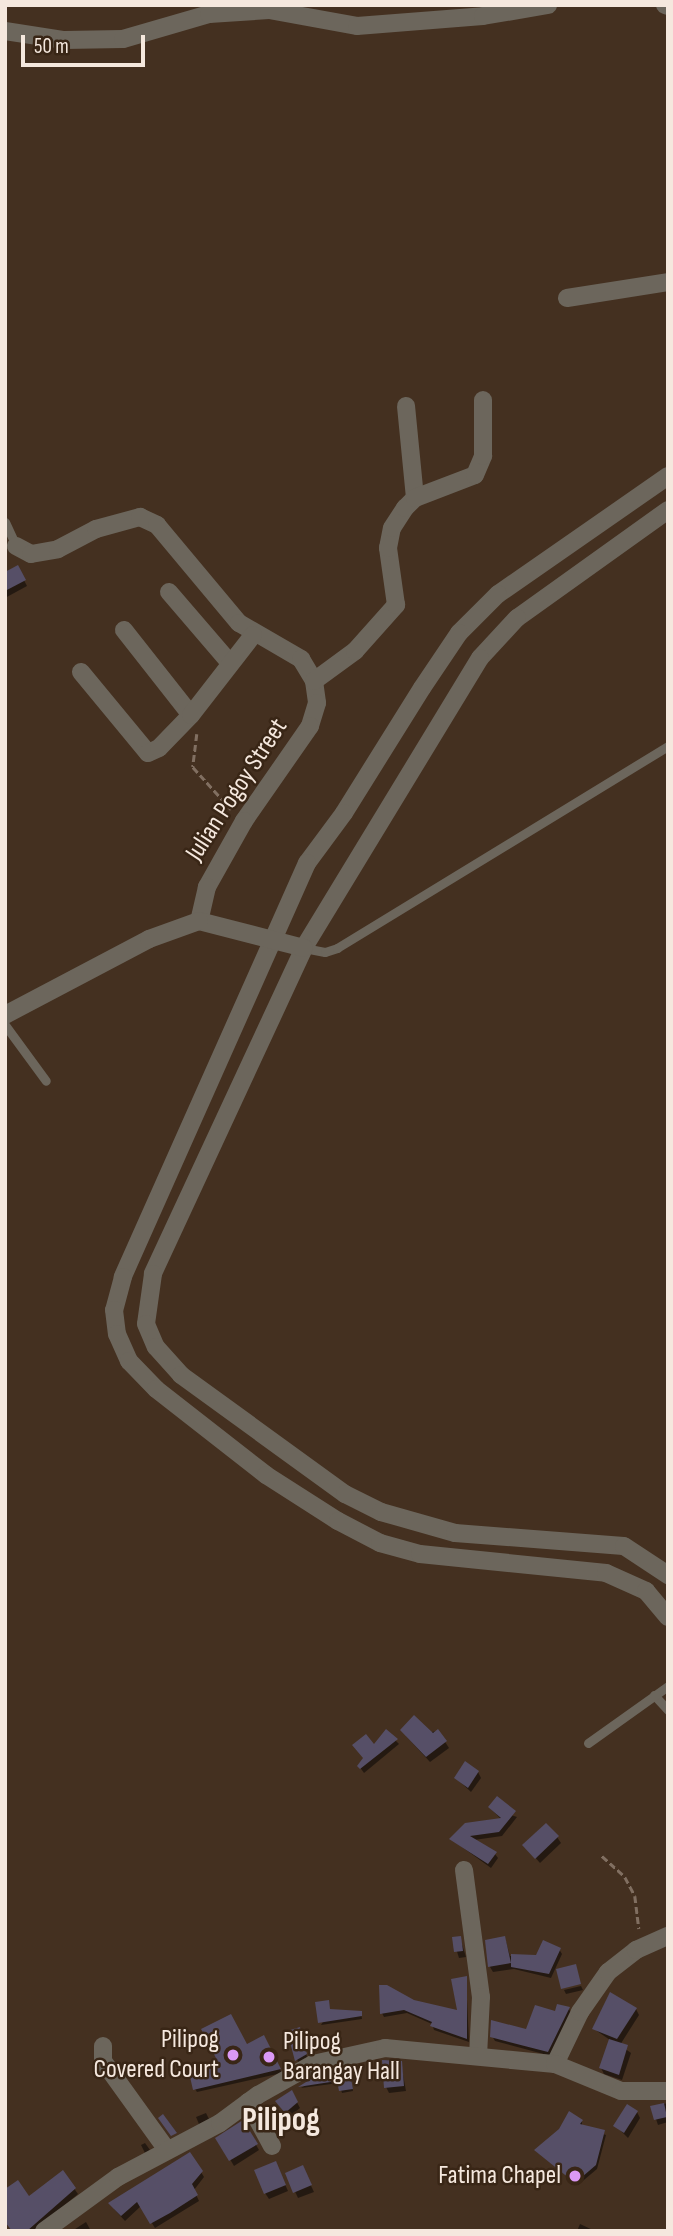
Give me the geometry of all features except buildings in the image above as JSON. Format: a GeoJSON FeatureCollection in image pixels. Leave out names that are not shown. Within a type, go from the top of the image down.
{"type":"FeatureCollection","features":[{"type":"Feature","properties":{"kind":"street"},"geometry":{"type":"LineString","coordinates":[[5,31],[64,40],[123,39],[209,14],[270,10],[357,26],[548,5]]}},
{"type":"Feature","properties":{"kind":"street"},"geometry":{"type":"LineString","coordinates":[[567,298],[668,282]]}},
{"type":"Feature","properties":{"kind":"street"},"geometry":{"type":"LineString","coordinates":[[16,546],[31,554],[58,549],[96,529],[140,517],[157,525],[253,635],[300,659],[314,681],[355,651],[396,605],[388,548],[392,528],[415,498],[475,475],[482,456],[483,400]]}},
{"type":"Feature","properties":{"kind":"street"},"geometry":{"type":"LineString","coordinates":[[407,406],[415,498]]}},
{"type":"Feature","properties":{"kind":"street"},"geometry":{"type":"LineString","coordinates":[[668,476],[498,594],[459,633],[307,863],[123,1277],[114,1310],[117,1334],[129,1361],[156,1389],[266,1475],[380,1543],[453,1560],[606,1573],[646,1591],[668,1617]]}},
{"type":"Feature","properties":{"kind":"street"},"geometry":{"type":"LineString","coordinates":[[668,510],[517,618],[480,658],[304,948],[153,1274],[146,1324],[156,1347],[181,1375],[345,1494],[381,1512],[455,1533],[624,1546],[668,1575]]}},
{"type":"Feature","properties":{"kind":"street"},"geometry":{"type":"LineString","coordinates":[[169,592],[230,663]]}},
{"type":"Feature","properties":{"kind":"street"},"geometry":{"type":"LineString","coordinates":[[124,630],[191,715]]}},
{"type":"Feature","properties":{"kind":"street"},"geometry":{"type":"LineString","coordinates":[[82,672],[143,751],[159,748],[191,715],[253,635]]}},
{"type":"Feature","properties":{"kind":"street","name":"Julian Pogoy Street"},"geometry":{"type":"LineString","coordinates":[[199,921],[207,887],[244,821],[310,726],[317,703],[314,681]]}},
{"type":"Feature","properties":{"kind":"street"},"geometry":{"type":"LineString","coordinates":[[5,1015],[149,939],[199,921],[273,943],[304,948]]}},
{"type":"Feature","properties":{"kind":"street"},"geometry":{"type":"LineString","coordinates":[[464,1870],[481,1997],[478,2056]]}},
{"type":"Feature","properties":{"kind":"street"},"geometry":{"type":"LineString","coordinates":[[555,2064],[597,1987],[636,1950],[668,1936]]}},
{"type":"Feature","properties":{"kind":"street"},"geometry":{"type":"LineString","coordinates":[[103,2046],[103,2061],[167,2150]]}},
{"type":"Feature","properties":{"kind":"street"},"geometry":{"type":"LineString","coordinates":[[44,2231],[118,2177],[220,2123],[248,2102],[313,2064],[385,2048],[555,2064],[621,2091],[668,2091]]}},
{"type":"Feature","properties":{"kind":"street"},"geometry":{"type":"LineString","coordinates":[[248,2102],[272,2146]]}},
{"type":"Feature","properties":{"kind":"lane"},"geometry":{"type":"LineString","coordinates":[[5,522],[16,546]]}},
{"type":"Feature","properties":{"kind":"lane"},"geometry":{"type":"LineString","coordinates":[[304,948],[325,952],[337,948],[668,746]]}},
{"type":"Feature","properties":{"kind":"lane"},"geometry":{"type":"LineString","coordinates":[[5,1025],[46,1081]]}},
{"type":"Feature","properties":{"kind":"lane"},"geometry":{"type":"LineString","coordinates":[[588,1743],[668,1686]]}},
{"type":"Feature","properties":{"kind":"lane"},"geometry":{"type":"LineString","coordinates":[[654,1695],[668,1710]]}},
{"type":"Feature","properties":{"kind":"path"},"geometry":{"type":"LineString","coordinates":[[191,715],[199,740],[193,766],[244,821]]}},
{"type":"Feature","properties":{"kind":"path"},"geometry":{"type":"LineString","coordinates":[[602,1856],[625,1877],[635,1896],[640,1922],[636,1950]]}},
{"type":"Feature","properties":{"kind":"place","name":"Pilipog Covered Court"},"geometry":{"type":"Point","coordinates":[233,2055]}},
{"type":"Feature","properties":{"kind":"place","name":"Pilipog Barangay Hall"},"geometry":{"type":"Point","coordinates":[269,2057]}},
{"type":"Feature","properties":{"kind":"place","name":"Fatima Chapel"},"geometry":{"type":"Point","coordinates":[575,2176]}},
{"type":"Feature","properties":{"kind":"district","name":"Pilipog"},"geometry":{"type":"Point","coordinates":[281,2121]}}]}
